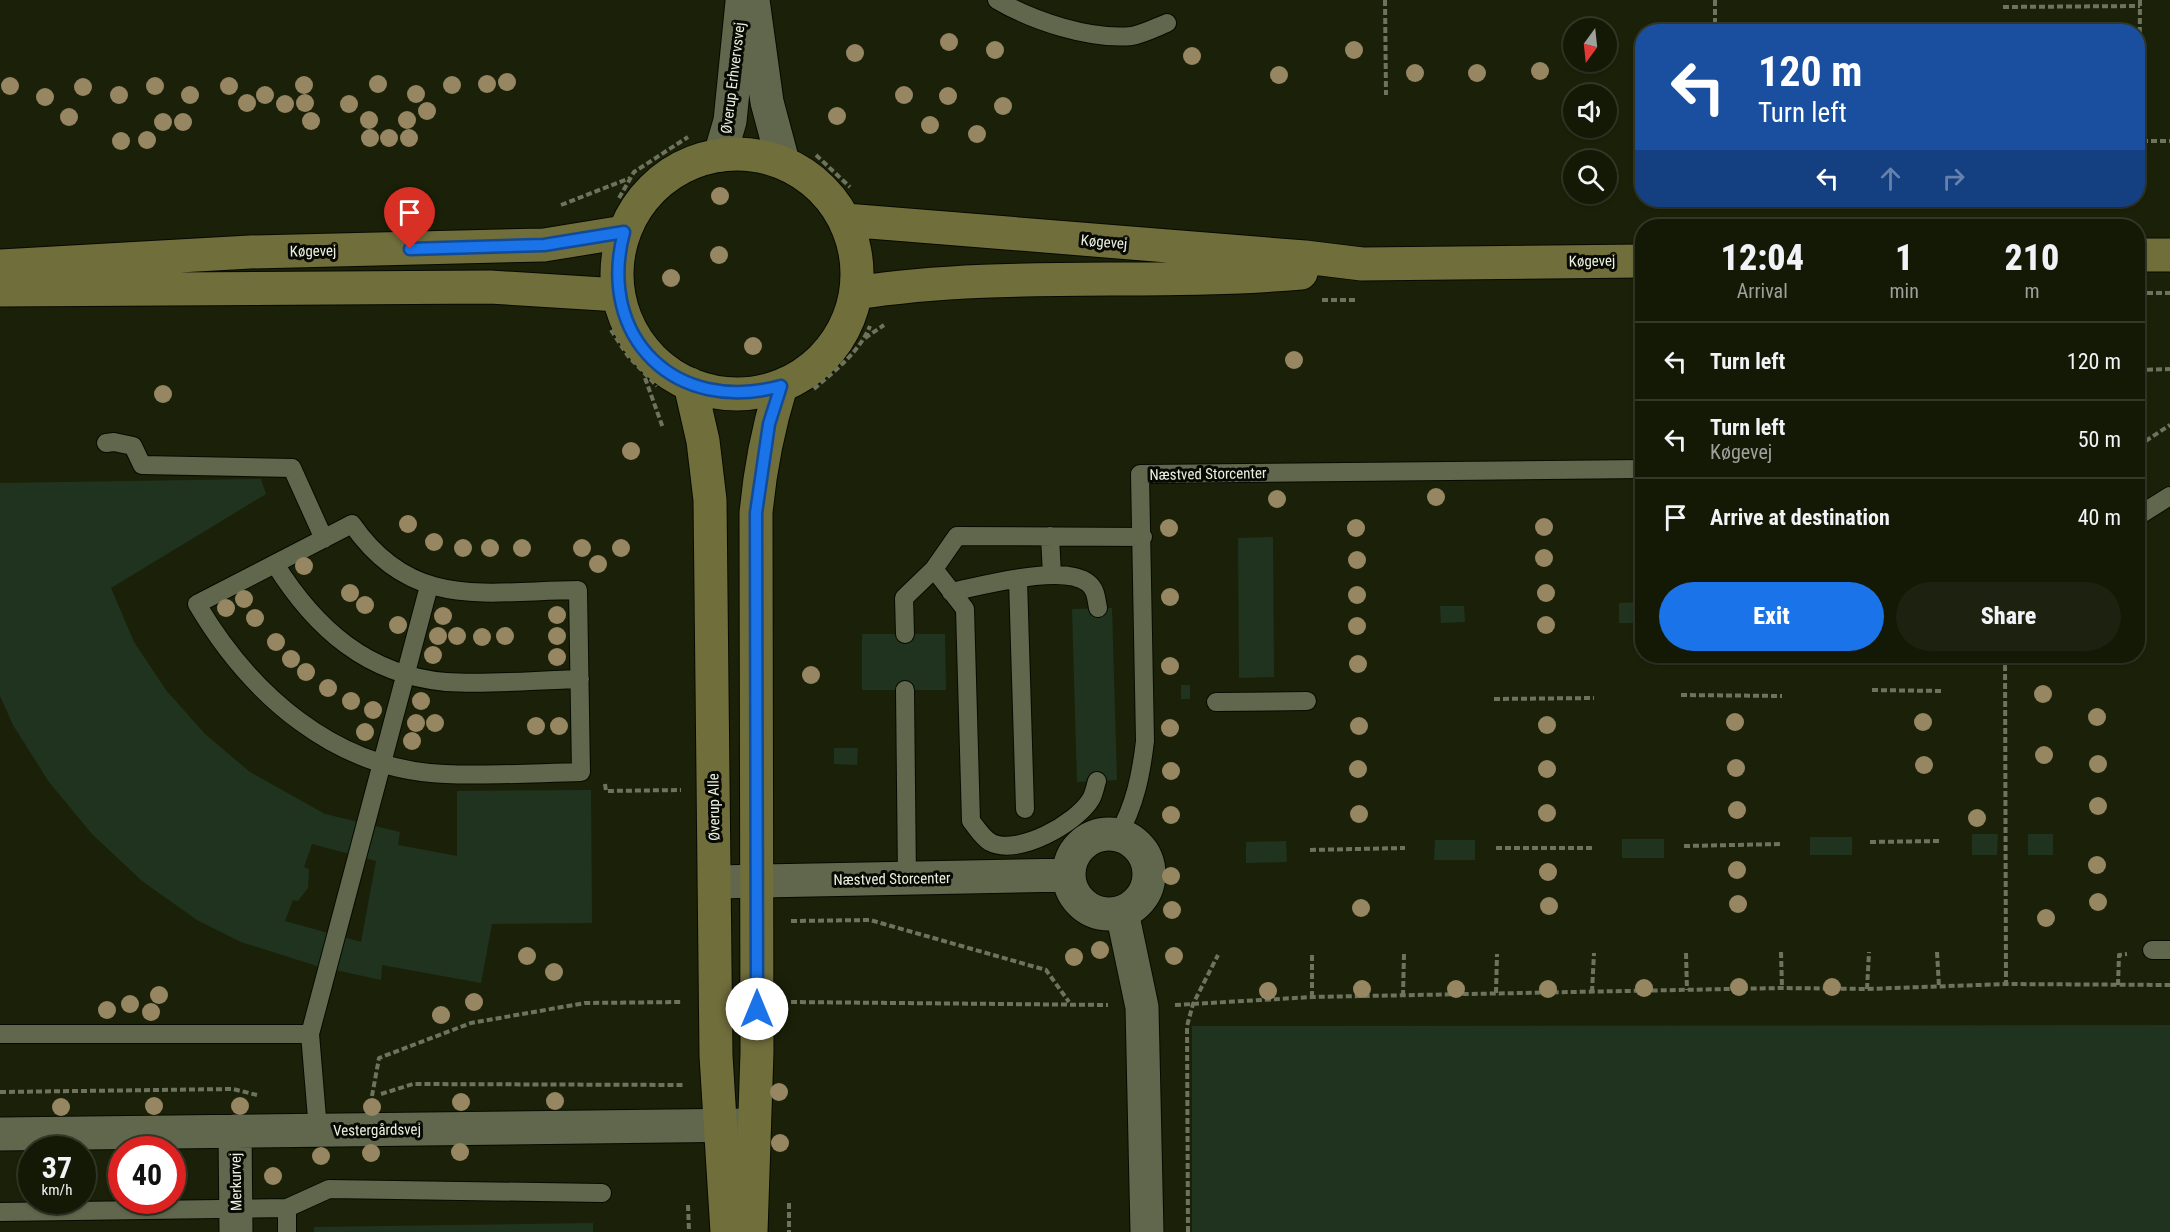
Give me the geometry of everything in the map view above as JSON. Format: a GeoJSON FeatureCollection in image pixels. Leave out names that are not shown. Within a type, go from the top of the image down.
{"type":"FeatureCollection","features":[{"type":"Feature","properties":{"kind":"street","name":"Øverup Erhvervsvej"},"geometry":{"type":"LineString","coordinates":[[724,142],[743,0]]}},
{"type":"Feature","properties":{"kind":"street","name":"Øverup Erhvervsvej"},"geometry":{"type":"LineString","coordinates":[[753,0],[766,102],[779,149]]}},
{"type":"Feature","properties":{"kind":"street"},"geometry":{"type":"LineString","coordinates":[[606,293],[618,263],[611,235],[652,189],[672,172],[695,161],[724,142],[752,154],[779,149],[859,222],[856,256],[867,291],[831,349],[778,397],[760,473],[756,513],[757,881],[755,1125],[751,1232]]}},
{"type":"Feature","properties":{"kind":"street","name":"Køgevej"},"geometry":{"type":"LineString","coordinates":[[859,222],[1305,257],[1362,264]]}},
{"type":"Feature","properties":{"kind":"street","name":"Køgevej"},"geometry":{"type":"LineString","coordinates":[[0,266],[250,252],[544,245],[611,235]]}},
{"type":"Feature","properties":{"kind":"street"},"geometry":{"type":"LineString","coordinates":[[2145,255],[2170,255]]}},
{"type":"Feature","properties":{"kind":"street","name":"Køgevej"},"geometry":{"type":"LineString","coordinates":[[867,291],[983,280],[1234,279],[1362,264],[1635,261]]}},
{"type":"Feature","properties":{"kind":"street"},"geometry":{"type":"LineString","coordinates":[[0,290],[490,287],[606,293],[625,318],[636,339],[651,357],[692,395],[712,391],[735,394],[759,392],[778,397]]}},
{"type":"Feature","properties":{"kind":"street","name":"Øverup Alle"},"geometry":{"type":"LineString","coordinates":[[692,395],[703,441],[710,500],[717,1085],[727,1232]]}},
{"type":"Feature","properties":{"kind":"street"},"geometry":{"type":"LineString","coordinates":[[1118,835],[1130,840],[1140,848],[1147,859],[1148,885],[1143,896],[1122,912],[1110,915],[1086,907],[1077,899],[1069,875],[1075,853],[1084,843],[1094,837],[1118,835]]}},
{"type":"Feature","properties":{"kind":"street","name":"Næstved Storcenter"},"geometry":{"type":"LineString","coordinates":[[715,882],[1069,875]]}},
{"type":"Feature","properties":{"kind":"street"},"geometry":{"type":"LineString","coordinates":[[1122,912],[1142,1007],[1147,1232]]}},
{"type":"Feature","properties":{"kind":"street","name":"Vestergårdsvej"},"geometry":{"type":"LineString","coordinates":[[0,1134],[755,1125]]}},
{"type":"Feature","properties":{"kind":"street","name":"Merkurvej"},"geometry":{"type":"LineString","coordinates":[[235,1131],[236,1219]]}},
{"type":"Feature","properties":{"kind":"lane"},"geometry":{"type":"LineString","coordinates":[[997,0],[1018,12],[1056,26],[1091,33],[1133,36],[1167,23]]}},
{"type":"Feature","properties":{"kind":"lane"},"geometry":{"type":"LineString","coordinates":[[106,443],[114,442],[133,446],[142,465],[292,468],[324,539]]}},
{"type":"Feature","properties":{"kind":"lane","name":"Næstved Storcenter"},"geometry":{"type":"LineString","coordinates":[[1118,835],[1132,809],[1141,775],[1145,741],[1143,537],[1140,474],[1635,469]]}},
{"type":"Feature","properties":{"kind":"lane"},"geometry":{"type":"LineString","coordinates":[[2145,512],[2170,496]]}},
{"type":"Feature","properties":{"kind":"lane"},"geometry":{"type":"LineString","coordinates":[[352,524],[366,545],[384,563],[406,577],[429,586],[459,591],[578,590],[581,772],[444,774],[382,762],[341,746],[302,724],[267,696],[237,664],[197,604],[324,539],[352,524]]}},
{"type":"Feature","properties":{"kind":"lane"},"geometry":{"type":"LineString","coordinates":[[905,634],[904,598],[934,569],[957,536],[1143,537]]}},
{"type":"Feature","properties":{"kind":"lane"},"geometry":{"type":"LineString","coordinates":[[1050,536],[1052,574]]}},
{"type":"Feature","properties":{"kind":"lane"},"geometry":{"type":"LineString","coordinates":[[275,564],[298,601],[329,633],[365,657],[406,674],[446,682],[580,679]]}},
{"type":"Feature","properties":{"kind":"lane"},"geometry":{"type":"LineString","coordinates":[[934,569],[965,609],[971,821],[980,833],[990,842],[1007,847],[1028,843],[1078,814],[1092,799],[1097,781]]}},
{"type":"Feature","properties":{"kind":"lane"},"geometry":{"type":"LineString","coordinates":[[951,592],[1052,574],[1080,578],[1088,582],[1094,588],[1098,608]]}},
{"type":"Feature","properties":{"kind":"lane"},"geometry":{"type":"LineString","coordinates":[[1018,580],[1025,809]]}},
{"type":"Feature","properties":{"kind":"lane"},"geometry":{"type":"LineString","coordinates":[[318,1130],[310,1034],[429,586]]}},
{"type":"Feature","properties":{"kind":"lane"},"geometry":{"type":"LineString","coordinates":[[905,690],[907,878]]}},
{"type":"Feature","properties":{"kind":"lane"},"geometry":{"type":"LineString","coordinates":[[1216,702],[1307,701]]}},
{"type":"Feature","properties":{"kind":"lane"},"geometry":{"type":"LineString","coordinates":[[2152,950],[2170,950]]}},
{"type":"Feature","properties":{"kind":"lane"},"geometry":{"type":"LineString","coordinates":[[0,1034],[310,1034]]}},
{"type":"Feature","properties":{"kind":"lane"},"geometry":{"type":"LineString","coordinates":[[0,1212],[236,1219],[286,1208],[329,1189],[602,1193]]}},
{"type":"Feature","properties":{"kind":"lane"},"geometry":{"type":"LineString","coordinates":[[286,1208],[287,1232]]}},
{"type":"Feature","properties":{"kind":"path"},"geometry":{"type":"LineString","coordinates":[[1385,0],[1386,95]]}},
{"type":"Feature","properties":{"kind":"path"},"geometry":{"type":"LineString","coordinates":[[1714,0],[1715,24]]}},
{"type":"Feature","properties":{"kind":"path"},"geometry":{"type":"LineString","coordinates":[[2140,0],[2140,24]]}},
{"type":"Feature","properties":{"kind":"path"},"geometry":{"type":"LineString","coordinates":[[2003,7],[2140,6]]}},
{"type":"Feature","properties":{"kind":"path"},"geometry":{"type":"LineString","coordinates":[[611,235],[634,172],[695,133],[724,142]]}},
{"type":"Feature","properties":{"kind":"path"},"geometry":{"type":"LineString","coordinates":[[2145,141],[2170,141]]}},
{"type":"Feature","properties":{"kind":"path"},"geometry":{"type":"LineString","coordinates":[[779,149],[822,159],[864,200],[859,222]]}},
{"type":"Feature","properties":{"kind":"path"},"geometry":{"type":"LineString","coordinates":[[778,397],[811,391],[849,358],[865,339],[875,313],[867,291]]}},
{"type":"Feature","properties":{"kind":"path"},"geometry":{"type":"LineString","coordinates":[[606,293],[613,332],[633,363],[651,382],[692,395]]}},
{"type":"Feature","properties":{"kind":"path"},"geometry":{"type":"LineString","coordinates":[[2145,293],[2170,293]]}},
{"type":"Feature","properties":{"kind":"path"},"geometry":{"type":"LineString","coordinates":[[2145,370],[2170,369]]}},
{"type":"Feature","properties":{"kind":"path"},"geometry":{"type":"LineString","coordinates":[[2145,441],[2170,425]]}},
{"type":"Feature","properties":{"kind":"path"},"geometry":{"type":"LineString","coordinates":[[2006,663],[2006,984]]}},
{"type":"Feature","properties":{"kind":"path"},"geometry":{"type":"LineString","coordinates":[[1872,690],[1942,692]]}},
{"type":"Feature","properties":{"kind":"path"},"geometry":{"type":"LineString","coordinates":[[1681,695],[1782,696]]}},
{"type":"Feature","properties":{"kind":"path"},"geometry":{"type":"LineString","coordinates":[[1494,699],[1594,698]]}},
{"type":"Feature","properties":{"kind":"path"},"geometry":{"type":"LineString","coordinates":[[581,772],[604,780],[606,791],[685,790]]}},
{"type":"Feature","properties":{"kind":"path"},"geometry":{"type":"LineString","coordinates":[[1870,842],[1939,841]]}},
{"type":"Feature","properties":{"kind":"path"},"geometry":{"type":"LineString","coordinates":[[1684,846],[1781,844]]}},
{"type":"Feature","properties":{"kind":"path"},"geometry":{"type":"LineString","coordinates":[[1310,850],[1405,848]]}},
{"type":"Feature","properties":{"kind":"path"},"geometry":{"type":"LineString","coordinates":[[1496,848],[1593,848]]}},
{"type":"Feature","properties":{"kind":"path"},"geometry":{"type":"LineString","coordinates":[[788,921],[870,920],[1046,970],[1069,1002]]}},
{"type":"Feature","properties":{"kind":"path"},"geometry":{"type":"LineString","coordinates":[[1781,952],[1782,988]]}},
{"type":"Feature","properties":{"kind":"path"},"geometry":{"type":"LineString","coordinates":[[1867,989],[1869,952]]}},
{"type":"Feature","properties":{"kind":"path"},"geometry":{"type":"LineString","coordinates":[[1937,952],[1939,987]]}},
{"type":"Feature","properties":{"kind":"path"},"geometry":{"type":"LineString","coordinates":[[1592,992],[1593,953]]}},
{"type":"Feature","properties":{"kind":"path"},"geometry":{"type":"LineString","coordinates":[[1686,953],[1687,990]]}},
{"type":"Feature","properties":{"kind":"path"},"geometry":{"type":"LineString","coordinates":[[1403,996],[1404,954]]}},
{"type":"Feature","properties":{"kind":"path"},"geometry":{"type":"LineString","coordinates":[[1496,993],[1497,954]]}},
{"type":"Feature","properties":{"kind":"path"},"geometry":{"type":"LineString","coordinates":[[1188,1232],[1187,1026],[1193,1004],[1218,955]]}},
{"type":"Feature","properties":{"kind":"path"},"geometry":{"type":"LineString","coordinates":[[1312,955],[1312,997]]}},
{"type":"Feature","properties":{"kind":"path"},"geometry":{"type":"LineString","coordinates":[[791,1002],[1069,1002],[1142,1007],[1312,997],[1496,993],[1782,988],[1867,989],[2006,984],[2170,985]]}},
{"type":"Feature","properties":{"kind":"path"},"geometry":{"type":"LineString","coordinates":[[366,1130],[379,1058],[471,1023],[585,1003],[683,1002]]}},
{"type":"Feature","properties":{"kind":"path"},"geometry":{"type":"LineString","coordinates":[[315,1097],[372,1096],[412,1084],[717,1085]]}},
{"type":"Feature","properties":{"kind":"path"},"geometry":{"type":"LineString","coordinates":[[0,1092],[233,1089],[262,1096]]}},
{"type":"Feature","properties":{"kind":"building"},"geometry":{"type":"Polygon","coordinates":[[[261,479],[266,494],[111,588],[134,642],[166,690],[205,734],[250,772],[325,814],[400,832],[398,845],[457,856],[457,791],[591,790],[592,923],[492,924],[481,983],[382,965],[381,980],[317,966],[241,942],[197,920],[142,881],[92,834],[49,782],[13,725],[0,696],[0,483],[261,479]],[[312,844],[304,867],[309,869],[308,888],[298,901],[293,900],[285,921],[361,942],[376,861],[312,844]]]}},
{"type":"Feature","properties":{"kind":"building"},"geometry":{"type":"Polygon","coordinates":[[[1273,537],[1274,677],[1239,678],[1238,538],[1273,537]]]}},
{"type":"Feature","properties":{"kind":"building"},"geometry":{"type":"Polygon","coordinates":[[[1635,602],[1635,623],[1619,623],[1619,603],[1635,602]]]}},
{"type":"Feature","properties":{"kind":"building"},"geometry":{"type":"Polygon","coordinates":[[[1440,606],[1464,606],[1465,622],[1441,623],[1440,606]]]}},
{"type":"Feature","properties":{"kind":"building"},"geometry":{"type":"Polygon","coordinates":[[[1112,608],[1117,780],[1077,782],[1072,609],[1112,608]]]}},
{"type":"Feature","properties":{"kind":"building"},"geometry":{"type":"Polygon","coordinates":[[[862,634],[945,634],[946,690],[862,690],[862,634]]]}},
{"type":"Feature","properties":{"kind":"building"},"geometry":{"type":"Polygon","coordinates":[[[1181,685],[1190,685],[1190,699],[1181,699],[1181,685]]]}},
{"type":"Feature","properties":{"kind":"building"},"geometry":{"type":"Polygon","coordinates":[[[834,748],[858,748],[857,765],[834,764],[834,748]]]}},
{"type":"Feature","properties":{"kind":"building"},"geometry":{"type":"Polygon","coordinates":[[[1972,834],[1998,834],[1997,855],[1972,855],[1972,834]]]}},
{"type":"Feature","properties":{"kind":"building"},"geometry":{"type":"Polygon","coordinates":[[[2028,834],[2053,834],[2053,855],[2028,855],[2028,834]]]}},
{"type":"Feature","properties":{"kind":"building"},"geometry":{"type":"Polygon","coordinates":[[[1810,837],[1852,837],[1852,855],[1810,855],[1810,837]]]}},
{"type":"Feature","properties":{"kind":"building"},"geometry":{"type":"Polygon","coordinates":[[[1622,839],[1664,839],[1664,858],[1622,858],[1622,839]]]}},
{"type":"Feature","properties":{"kind":"building"},"geometry":{"type":"Polygon","coordinates":[[[1435,840],[1475,840],[1475,860],[1434,860],[1435,840]]]}},
{"type":"Feature","properties":{"kind":"building"},"geometry":{"type":"Polygon","coordinates":[[[1286,841],[1287,862],[1246,863],[1246,842],[1286,841]]]}},
{"type":"Feature","properties":{"kind":"building"},"geometry":{"type":"Polygon","coordinates":[[[2170,1025],[2170,1232],[1192,1232],[1192,1026],[2170,1025]]]}},
{"type":"Feature","properties":{"kind":"building"},"geometry":{"type":"Polygon","coordinates":[[[593,1223],[593,1232],[314,1232],[314,1227],[593,1223]]]}},
{"type":"Feature","properties":{"kind":"route"},"geometry":{"type":"LineString","coordinates":[[410,249],[544,245],[582,241],[624,232],[617,274],[619,295],[625,318],[636,339],[651,357],[669,373],[690,384],[712,391],[735,394],[759,392],[781,386],[769,424],[760,473],[756,513],[757,1009]]}}]}
